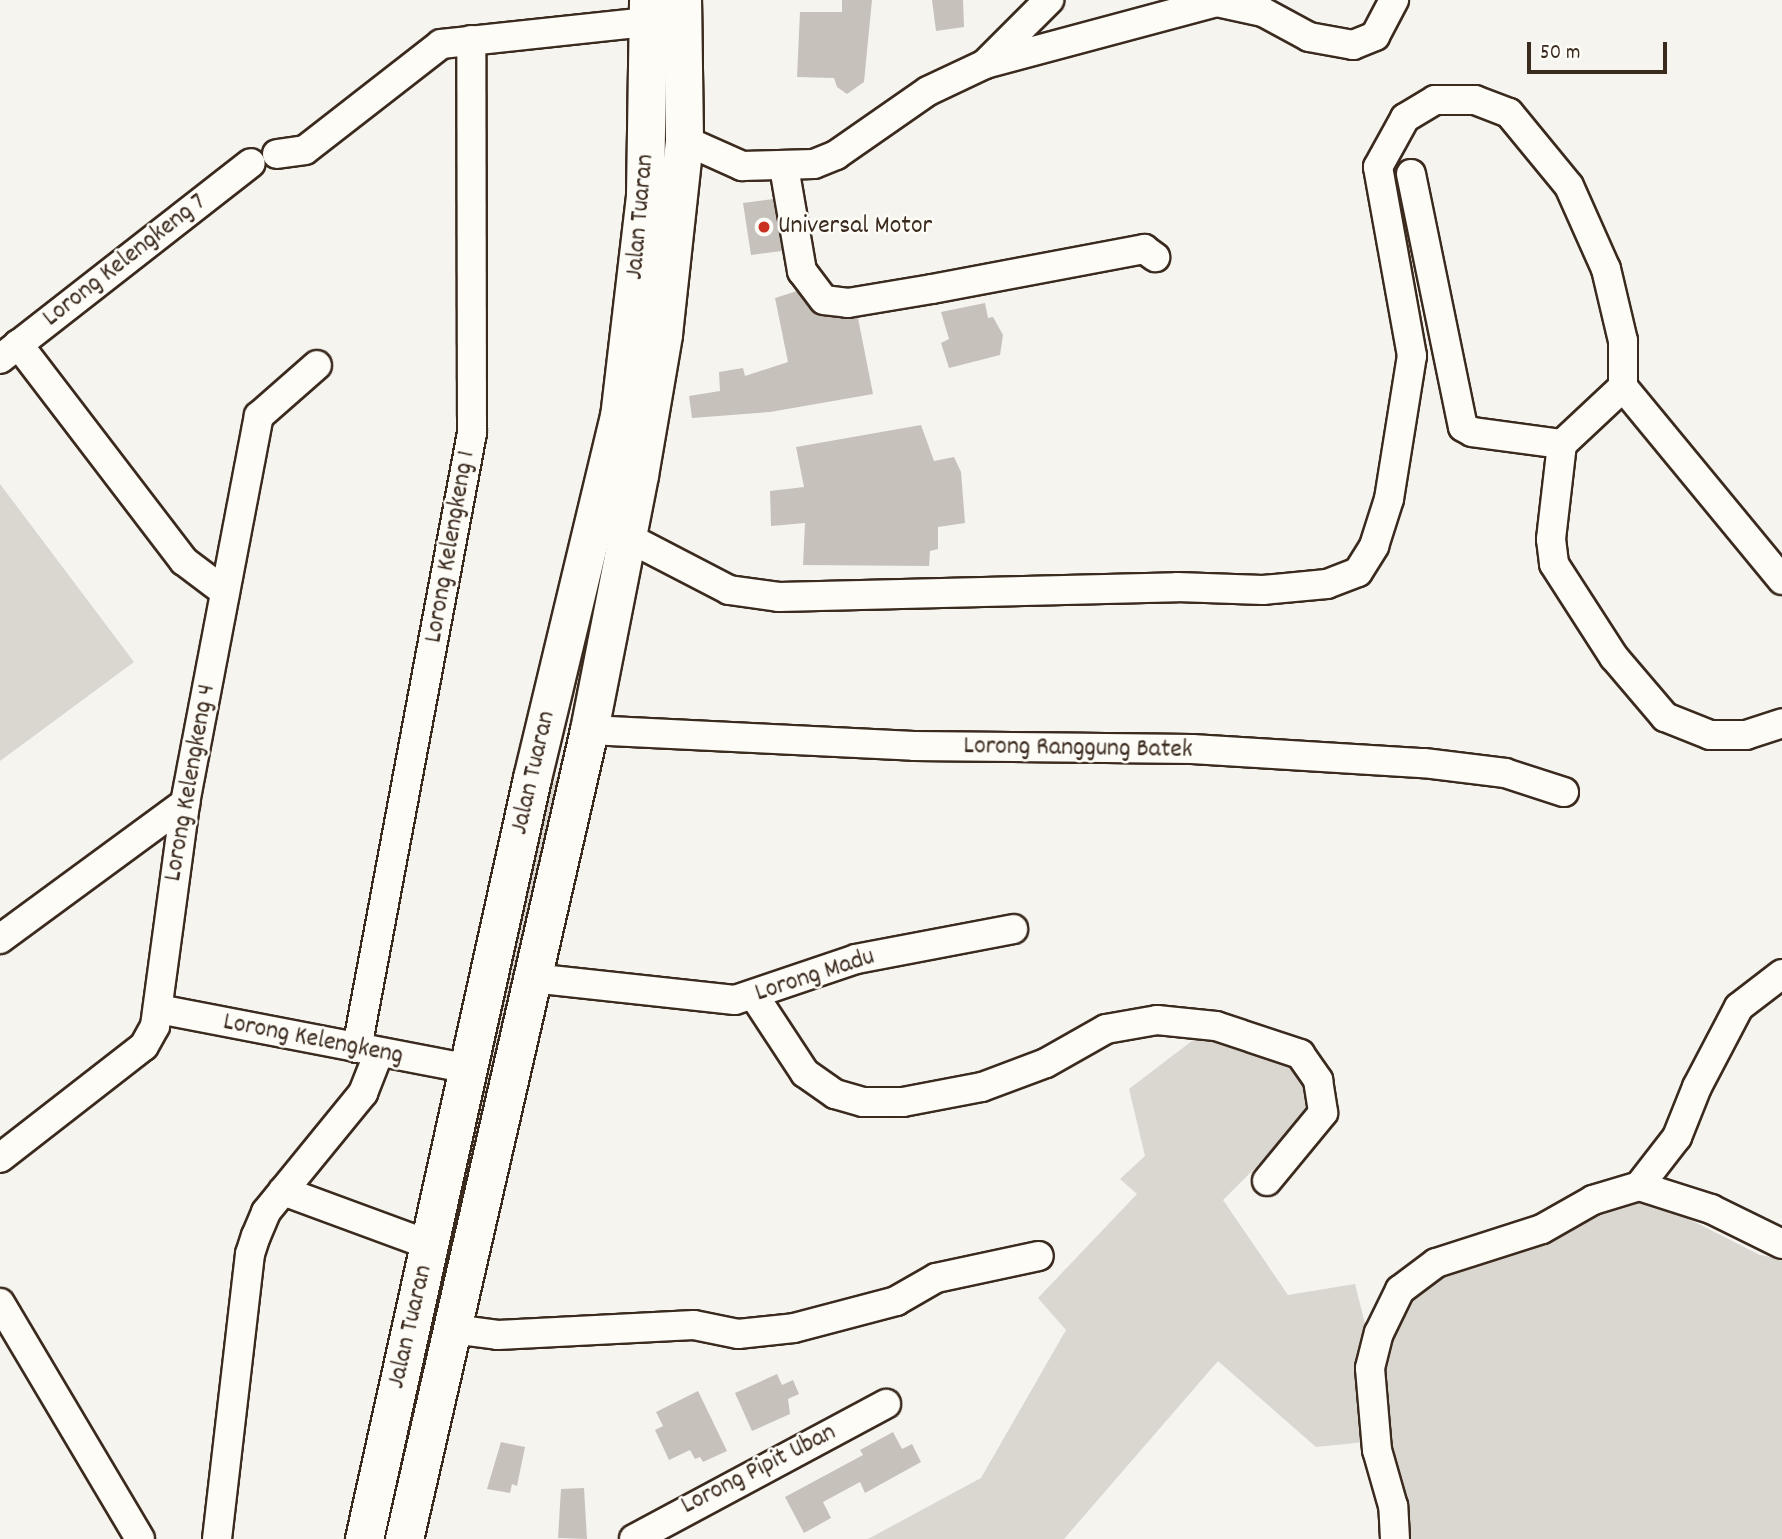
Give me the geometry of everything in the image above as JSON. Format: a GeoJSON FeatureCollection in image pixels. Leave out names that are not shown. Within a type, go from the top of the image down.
{"type":"FeatureCollection","features":[{"type":"Feature","properties":{"kind":"main road","name":"Jalan Tuaran"},"geometry":{"type":"LineString","coordinates":[[404,1539],[589,730],[663,334],[684,140],[682,0]]}},
{"type":"Feature","properties":{"kind":"main road","name":"Jalan Tuaran"},"geometry":{"type":"LineString","coordinates":[[364,1539],[532,778],[625,379],[645,194],[648,11]]}},
{"type":"Feature","properties":{"kind":"main road"},"geometry":{"type":"LineString","coordinates":[[532,778],[554,770],[578,673],[590,668],[598,683]]}},
{"type":"Feature","properties":{"kind":"street"},"geometry":{"type":"LineString","coordinates":[[985,64],[1049,0]]}},
{"type":"Feature","properties":{"kind":"street"},"geometry":{"type":"LineString","coordinates":[[684,140],[742,166],[784,167],[814,164],[836,155],[895,111],[985,64],[1217,2],[1263,12],[1309,37],[1353,45],[1375,36],[1394,0]]}},
{"type":"Feature","properties":{"kind":"street","name":"Lorong Kelengkeng 7"},"geometry":{"type":"LineString","coordinates":[[9,351],[264,158],[305,150],[441,44],[648,11]]}},
{"type":"Feature","properties":{"kind":"street","name":"Lorong Kelengkeng 1"},"geometry":{"type":"LineString","coordinates":[[217,1539],[250,1254],[265,1212],[363,1093],[472,433],[471,40]]}},
{"type":"Feature","properties":{"kind":"street"},"geometry":{"type":"LineString","coordinates":[[625,536],[729,590],[779,597],[1177,587],[1263,590],[1327,584],[1358,572],[1374,546],[1389,499],[1412,356],[1378,167],[1405,118],[1435,100],[1475,100],[1508,113],[1569,186],[1606,269],[1623,341],[1623,387],[1782,580]]}},
{"type":"Feature","properties":{"kind":"street"},"geometry":{"type":"LineString","coordinates":[[784,167],[802,271],[824,300],[848,303],[1144,249],[1155,257]]}},
{"type":"Feature","properties":{"kind":"street"},"geometry":{"type":"LineString","coordinates":[[1410,174],[1463,427],[1472,432],[1562,444]]}},
{"type":"Feature","properties":{"kind":"street"},"geometry":{"type":"LineString","coordinates":[[9,351],[184,561],[226,592]]}},
{"type":"Feature","properties":{"kind":"street","name":"Lorong Kelengkeng 4"},"geometry":{"type":"LineString","coordinates":[[0,1158],[144,1046],[158,1009],[185,803],[259,416],[317,365]]}},
{"type":"Feature","properties":{"kind":"street"},"geometry":{"type":"LineString","coordinates":[[1623,387],[1562,444],[1551,539],[1554,564],[1614,657],[1665,717],[1710,735],[1746,735],[1782,723]]}},
{"type":"Feature","properties":{"kind":"street","name":"Lorong Ranggung Batek"},"geometry":{"type":"LineString","coordinates":[[589,730],[914,746],[1192,749],[1424,763],[1505,773],[1564,792]]}},
{"type":"Feature","properties":{"kind":"street"},"geometry":{"type":"LineString","coordinates":[[0,939],[185,803]]}},
{"type":"Feature","properties":{"kind":"street","name":"Lorong Madu"},"geometry":{"type":"LineString","coordinates":[[532,978],[735,1000],[755,997],[771,986],[856,960],[1013,929]]}},
{"type":"Feature","properties":{"kind":"street"},"geometry":{"type":"LineString","coordinates":[[1639,1186],[1677,1137],[1696,1087],[1739,1007],[1782,974]]}},
{"type":"Feature","properties":{"kind":"street"},"geometry":{"type":"LineString","coordinates":[[755,997],[805,1073],[835,1094],[863,1102],[903,1102],[982,1087],[1046,1063],[1106,1030],[1157,1020],[1216,1026],[1300,1054],[1318,1080],[1323,1113],[1267,1181]]}},
{"type":"Feature","properties":{"kind":"street","name":"Lorong Kelengkeng"},"geometry":{"type":"LineString","coordinates":[[158,1009],[469,1069]]}},
{"type":"Feature","properties":{"kind":"street"},"geometry":{"type":"LineString","coordinates":[[1395,1539],[1393,1506],[1377,1450],[1370,1368],[1379,1334],[1400,1290],[1436,1263],[1542,1229],[1593,1200],[1639,1186],[1711,1209],[1782,1244]]}},
{"type":"Feature","properties":{"kind":"street"},"geometry":{"type":"LineString","coordinates":[[283,1191],[430,1245]]}},
{"type":"Feature","properties":{"kind":"street"},"geometry":{"type":"LineString","coordinates":[[453,1329],[498,1335],[694,1325],[738,1334],[794,1328],[896,1301],[936,1278],[1039,1256]]}},
{"type":"Feature","properties":{"kind":"street"},"geometry":{"type":"LineString","coordinates":[[0,1303],[140,1539]]}},
{"type":"Feature","properties":{"kind":"street","name":"Lorong Pipit Uban"},"geometry":{"type":"LineString","coordinates":[[634,1539],[886,1404]]}},
{"type":"Feature","properties":{"kind":"shaded area"},"geometry":{"type":"Polygon","coordinates":[[[0,484],[134,662],[0,761],[0,484]]]}},
{"type":"Feature","properties":{"kind":"shaded area"},"geometry":{"type":"Polygon","coordinates":[[[582,674],[392,1539],[380,1539],[545,802],[557,776],[582,674]]]}},
{"type":"Feature","properties":{"kind":"shaded area"},"geometry":{"type":"Polygon","coordinates":[[[1201,1034],[1295,1068],[1312,1087],[1311,1112],[1223,1200],[1288,1295],[1355,1284],[1370,1344],[1365,1442],[1316,1447],[1218,1361],[1064,1539],[868,1539],[981,1478],[1066,1330],[1038,1298],[1137,1194],[1120,1179],[1145,1156],[1129,1089],[1201,1034]]]}},
{"type":"Feature","properties":{"kind":"shaded area"},"geometry":{"type":"Polygon","coordinates":[[[1651,1200],[1760,1255],[1782,1259],[1782,1539],[1406,1539],[1387,1445],[1381,1364],[1406,1301],[1443,1273],[1590,1214],[1628,1202],[1651,1200]]]}},
{"type":"Feature","properties":{"kind":"building"},"geometry":{"type":"Polygon","coordinates":[[[842,0],[872,0],[864,82],[847,94],[837,87],[834,78],[797,77],[800,12],[842,12],[842,0]]]}},
{"type":"Feature","properties":{"kind":"building"},"geometry":{"type":"Polygon","coordinates":[[[932,0],[963,0],[964,27],[936,31],[932,0]]]}},
{"type":"Feature","properties":{"kind":"building","name":"Universal Motor"},"geometry":{"type":"Polygon","coordinates":[[[773,199],[782,251],[751,255],[743,203],[773,199]]]}},
{"type":"Feature","properties":{"kind":"building"},"geometry":{"type":"Polygon","coordinates":[[[797,291],[816,315],[858,318],[873,394],[770,412],[692,418],[689,396],[720,391],[719,372],[743,368],[745,376],[788,362],[775,298],[797,291]]]}},
{"type":"Feature","properties":{"kind":"building"},"geometry":{"type":"Polygon","coordinates":[[[985,303],[988,318],[993,317],[1003,335],[1000,355],[949,368],[941,343],[949,339],[941,312],[985,303]]]}},
{"type":"Feature","properties":{"kind":"building"},"geometry":{"type":"Polygon","coordinates":[[[921,425],[934,461],[954,457],[961,472],[965,523],[938,527],[938,549],[930,551],[929,566],[803,565],[805,523],[771,526],[770,491],[804,487],[796,447],[921,425]]]}},
{"type":"Feature","properties":{"kind":"building"},"geometry":{"type":"Polygon","coordinates":[[[777,1374],[782,1385],[793,1380],[799,1394],[788,1399],[790,1414],[752,1431],[735,1393],[777,1374]]]}},
{"type":"Feature","properties":{"kind":"building"},"geometry":{"type":"Polygon","coordinates":[[[698,1391],[727,1451],[703,1462],[700,1457],[695,1459],[690,1450],[669,1460],[655,1430],[663,1426],[656,1412],[698,1391]]]}},
{"type":"Feature","properties":{"kind":"building"},"geometry":{"type":"Polygon","coordinates":[[[893,1432],[902,1449],[912,1444],[921,1462],[865,1493],[860,1482],[823,1502],[831,1518],[804,1533],[785,1497],[863,1455],[860,1450],[893,1432]]]}},
{"type":"Feature","properties":{"kind":"building"},"geometry":{"type":"Polygon","coordinates":[[[501,1442],[525,1447],[517,1486],[512,1484],[510,1493],[487,1489],[501,1442]]]}},
{"type":"Feature","properties":{"kind":"building"},"geometry":{"type":"Polygon","coordinates":[[[584,1488],[587,1539],[558,1538],[561,1489],[584,1488]]]}},
{"type":"Feature","properties":{"kind":"place","name":"Universal Motor"},"geometry":{"type":"Point","coordinates":[764,227]}}]}
